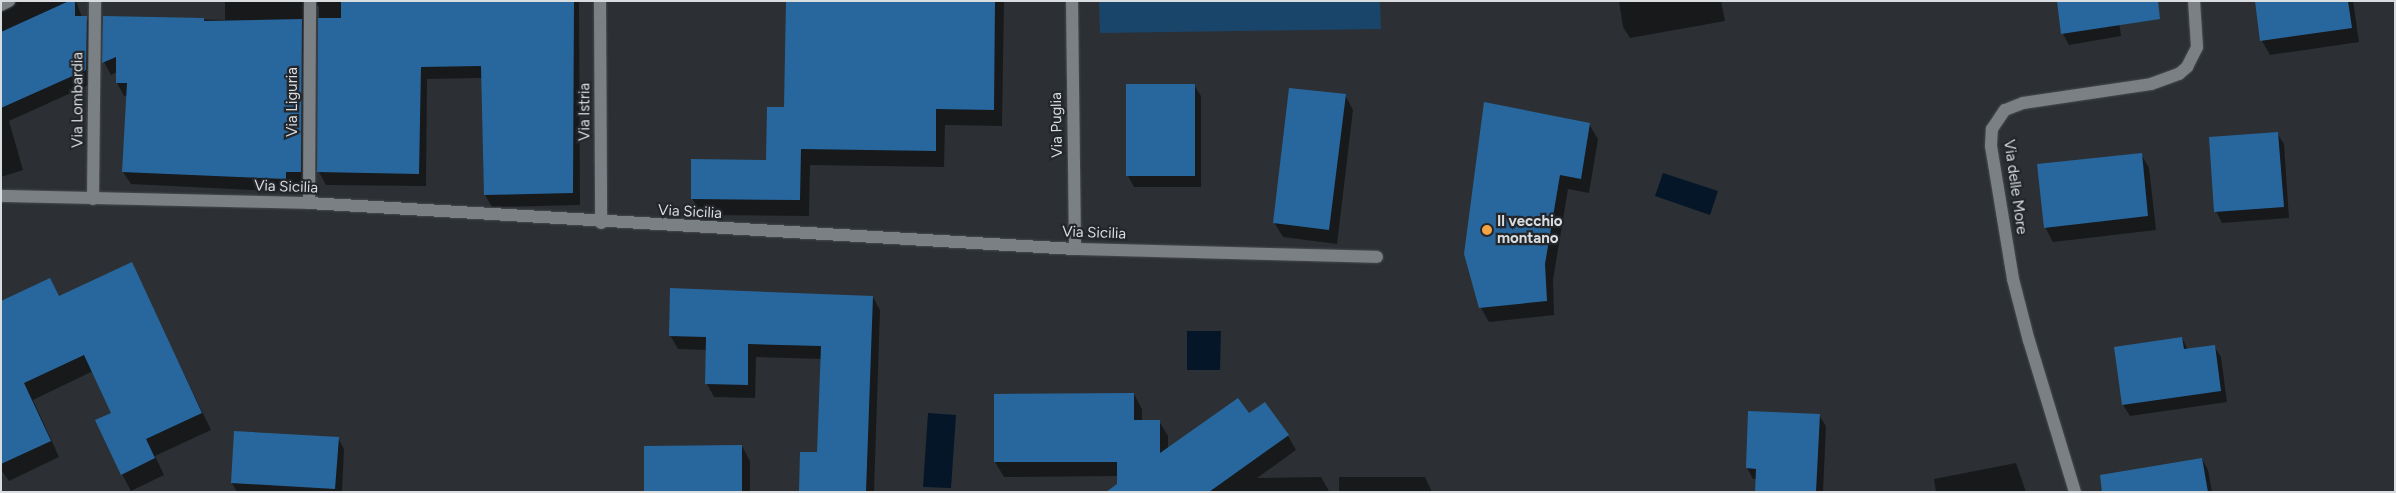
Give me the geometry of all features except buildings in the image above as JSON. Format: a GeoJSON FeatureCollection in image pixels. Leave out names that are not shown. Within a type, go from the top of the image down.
{"type":"FeatureCollection","features":[{"type":"Feature","properties":{"kind":"street"},"geometry":{"type":"LineString","coordinates":[[1,4],[9,1]]}},
{"type":"Feature","properties":{"kind":"street","name":"Via Lombardia"},"geometry":{"type":"LineString","coordinates":[[94,199],[95,1]]}},
{"type":"Feature","properties":{"kind":"street","name":"Via Liguria"},"geometry":{"type":"LineString","coordinates":[[309,203],[310,1]]}},
{"type":"Feature","properties":{"kind":"street","name":"Via Istria"},"geometry":{"type":"LineString","coordinates":[[600,1],[601,223]]}},
{"type":"Feature","properties":{"kind":"street","name":"Via Puglia"},"geometry":{"type":"LineString","coordinates":[[1072,1],[1075,249]]}},
{"type":"Feature","properties":{"kind":"street","name":"Via delle More"},"geometry":{"type":"LineString","coordinates":[[2076,492],[2029,341],[2013,280],[1991,146],[1992,129],[2005,110],[2023,103],[2151,84],[2179,74],[2187,67],[2196,47],[2194,1]]}},
{"type":"Feature","properties":{"kind":"street","name":"Via Sicilia"},"geometry":{"type":"LineString","coordinates":[[1,196],[309,203],[601,223],[1075,249],[1377,257]]}},
{"type":"Feature","properties":{"kind":"shaded area"},"geometry":{"type":"Polygon","coordinates":[[[1099,1],[1380,1],[1381,29],[1100,33],[1099,1]]]}},
{"type":"Feature","properties":{"kind":"shaded area"},"geometry":{"type":"Polygon","coordinates":[[[1663,173],[1718,191],[1710,215],[1655,196],[1663,173]]]}},
{"type":"Feature","properties":{"kind":"shaded area"},"geometry":{"type":"Polygon","coordinates":[[[1187,331],[1221,331],[1220,370],[1187,370],[1187,331]]]}},
{"type":"Feature","properties":{"kind":"shaded area"},"geometry":{"type":"Polygon","coordinates":[[[928,413],[956,415],[951,488],[923,487],[928,413]]]}},
{"type":"Feature","properties":{"kind":"place","name":"Il vecchio montano"},"geometry":{"type":"Point","coordinates":[1487,230]}}]}
